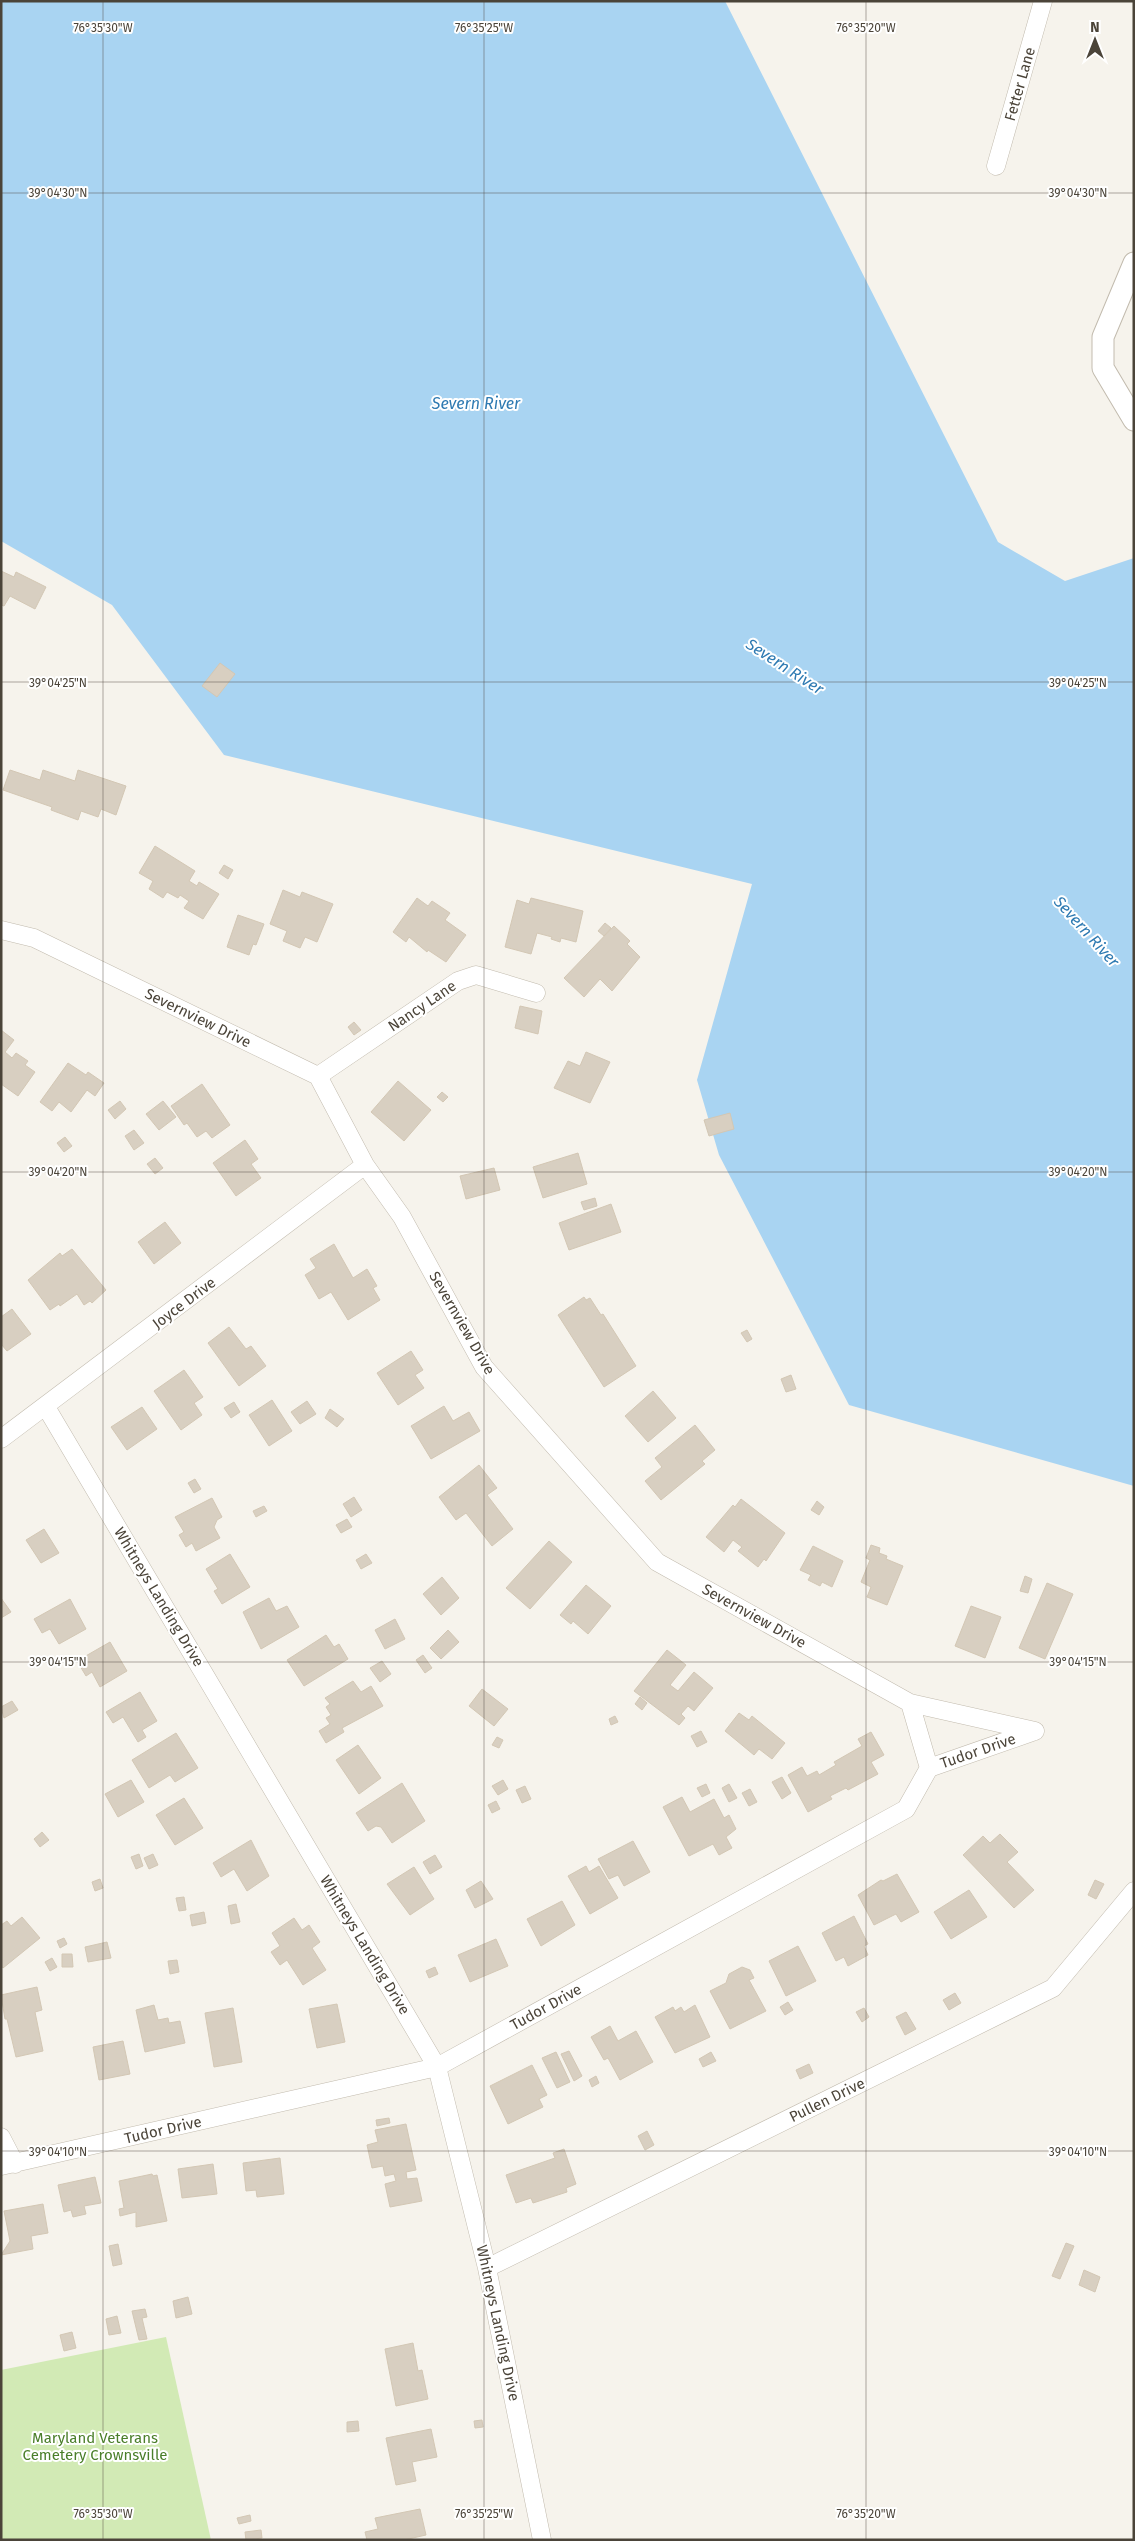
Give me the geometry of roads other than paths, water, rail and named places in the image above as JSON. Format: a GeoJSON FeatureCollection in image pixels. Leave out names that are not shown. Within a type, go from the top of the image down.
{"type":"FeatureCollection","features":[{"type":"Feature","properties":{"kind":"street","name":"Fetter Lane"},"geometry":{"type":"LineString","coordinates":[[996,166],[1043,1]]}},
{"type":"Feature","properties":{"kind":"street"},"geometry":{"type":"LineString","coordinates":[[1134,263],[1103,337],[1103,368],[1134,420]]}},
{"type":"Feature","properties":{"kind":"street","name":"Severnview Drive"},"geometry":{"type":"LineString","coordinates":[[1,930],[34,938],[318,1076],[365,1165],[402,1217],[484,1367],[656,1562],[910,1703],[1036,1731]]}},
{"type":"Feature","properties":{"kind":"street","name":"Nancy Lane"},"geometry":{"type":"LineString","coordinates":[[318,1076],[458,981],[476,975],[536,993]]}},
{"type":"Feature","properties":{"kind":"street","name":"Joyce Drive"},"geometry":{"type":"LineString","coordinates":[[1,1439],[365,1165]]}},
{"type":"Feature","properties":{"kind":"street","name":"Whitneys Landing Drive"},"geometry":{"type":"LineString","coordinates":[[46,1407],[437,2067],[487,2268],[542,2540]]}},
{"type":"Feature","properties":{"kind":"street"},"geometry":{"type":"LineString","coordinates":[[910,1703],[929,1768]]}},
{"type":"Feature","properties":{"kind":"street","name":"Tudor Drive"},"geometry":{"type":"LineString","coordinates":[[8,2165],[437,2067],[906,1809],[929,1768],[1036,1731]]}},
{"type":"Feature","properties":{"kind":"street","name":"Pullen Drive"},"geometry":{"type":"LineString","coordinates":[[487,2268],[1053,1988],[1134,1891]]}},
{"type":"Feature","properties":{"kind":"street"},"geometry":{"type":"LineString","coordinates":[[1,2137],[8,2165]]}},
{"type":"Feature","properties":{"kind":"water","name":"Severn River"},"geometry":{"type":"Polygon","coordinates":[[[1,1],[725,1],[998,542],[1065,581],[1134,558],[1134,1486],[849,1405],[719,1155],[697,1080],[752,884],[224,755],[112,605],[1,541],[1,1]]]}},
{"type":"Feature","properties":{"kind":"park label","name":"Maryland Veterans Cemetery Crownsville"},"geometry":{"type":"Point","coordinates":[95,2446]}}]}
